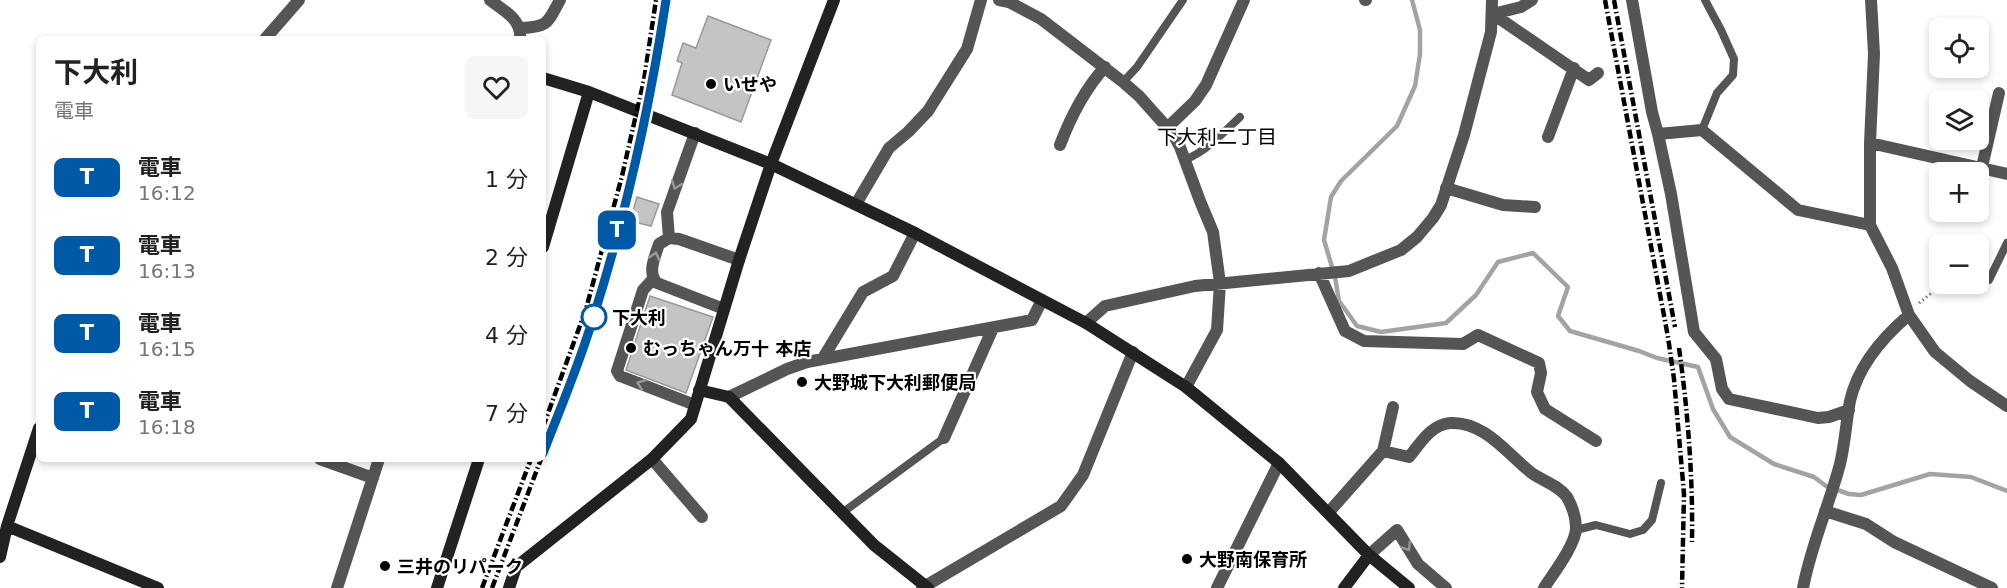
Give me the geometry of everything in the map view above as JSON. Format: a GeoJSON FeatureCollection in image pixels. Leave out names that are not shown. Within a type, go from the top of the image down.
{"type":"FeatureCollection","features":[{"type":"Feature","properties":{"kind":"street"},"geometry":{"type":"LineString","coordinates":[[268,36],[299,0]]}},
{"type":"Feature","properties":{"kind":"street"},"geometry":{"type":"LineString","coordinates":[[495,2],[507,13],[520,34],[546,24],[560,0]]}},
{"type":"Feature","properties":{"kind":"street"},"geometry":{"type":"LineString","coordinates":[[508,588],[516,567],[652,459],[691,419],[771,164],[834,0]]}},
{"type":"Feature","properties":{"kind":"street"},"geometry":{"type":"LineString","coordinates":[[856,204],[889,148],[928,111],[967,49],[981,0]]}},
{"type":"Feature","properties":{"kind":"street"},"geometry":{"type":"LineString","coordinates":[[999,0],[1009,2],[1041,19],[1123,82],[1139,96],[1180,147],[1213,232],[1220,283],[1217,330],[1186,387]]}},
{"type":"Feature","properties":{"kind":"street"},"geometry":{"type":"LineString","coordinates":[[1167,128],[1195,100],[1206,85],[1244,0]]}},
{"type":"Feature","properties":{"kind":"street"},"geometry":{"type":"LineString","coordinates":[[1086,323],[1105,306],[1195,286],[1349,271],[1401,250],[1418,237],[1434,218],[1464,135],[1491,32],[1492,0]]}},
{"type":"Feature","properties":{"kind":"street"},"geometry":{"type":"LineString","coordinates":[[1493,14],[1521,7],[1532,0]]}},
{"type":"Feature","properties":{"kind":"street"},"geometry":{"type":"LineString","coordinates":[[1632,0],[1652,112],[1671,194],[1694,332],[1716,359],[1722,389],[1729,399],[1818,418],[1849,410]]}},
{"type":"Feature","properties":{"kind":"street"},"geometry":{"type":"LineString","coordinates":[[1871,0],[1874,54],[1870,143],[1870,225],[1892,268],[1909,313],[1935,352],[1970,381],[2007,406]]}},
{"type":"Feature","properties":{"kind":"street"},"geometry":{"type":"LineString","coordinates":[[1493,14],[1589,80],[1598,73]]}},
{"type":"Feature","properties":{"kind":"street"},"geometry":{"type":"LineString","coordinates":[[1060,145],[1080,100],[1093,80],[1105,68]]}},
{"type":"Feature","properties":{"kind":"street"},"geometry":{"type":"LineString","coordinates":[[1548,137],[1574,68]]}},
{"type":"Feature","properties":{"kind":"street"},"geometry":{"type":"LineString","coordinates":[[546,79],[589,92],[771,164],[915,233],[1086,323],[1186,387],[1279,463],[1370,555],[1409,588]]}},
{"type":"Feature","properties":{"kind":"street"},"geometry":{"type":"LineString","coordinates":[[546,237],[589,92]]}},
{"type":"Feature","properties":{"kind":"street"},"geometry":{"type":"LineString","coordinates":[[1983,162],[1999,93]]}},
{"type":"Feature","properties":{"kind":"street"},"geometry":{"type":"LineString","coordinates":[[1658,134],[1702,130],[1798,210],[1870,225]]}},
{"type":"Feature","properties":{"kind":"street"},"geometry":{"type":"LineString","coordinates":[[669,238],[667,212],[695,133]]}},
{"type":"Feature","properties":{"kind":"street"},"geometry":{"type":"LineString","coordinates":[[1870,143],[1959,162]]}},
{"type":"Feature","properties":{"kind":"street"},"geometry":{"type":"LineString","coordinates":[[1989,169],[2007,174]]}},
{"type":"Feature","properties":{"kind":"street"},"geometry":{"type":"LineString","coordinates":[[1446,188],[1503,205],[1535,207]]}},
{"type":"Feature","properties":{"kind":"street"},"geometry":{"type":"LineString","coordinates":[[823,358],[863,292],[893,276],[915,233]]}},
{"type":"Feature","properties":{"kind":"street"},"geometry":{"type":"LineString","coordinates":[[724,309],[664,287],[653,279],[651,270],[659,244],[669,238],[679,238],[739,260]]}},
{"type":"Feature","properties":{"kind":"street"},"geometry":{"type":"LineString","coordinates":[[1319,273],[1345,331],[1364,341],[1463,344],[1478,335],[1539,363],[1541,373],[1537,392],[1545,409],[1596,441]]}},
{"type":"Feature","properties":{"kind":"street"},"geometry":{"type":"LineString","coordinates":[[653,279],[643,290],[617,371],[620,376],[695,405]]}},
{"type":"Feature","properties":{"kind":"street"},"geometry":{"type":"LineString","coordinates":[[729,397],[787,369],[823,358],[1032,320],[1042,300]]}},
{"type":"Feature","properties":{"kind":"street"},"geometry":{"type":"LineString","coordinates":[[1803,588],[1809,557],[1840,464],[1850,399],[1860,373],[1890,331],[1909,313]]}},
{"type":"Feature","properties":{"kind":"street"},"geometry":{"type":"LineString","coordinates":[[944,438],[993,328]]}},
{"type":"Feature","properties":{"kind":"street"},"geometry":{"type":"LineString","coordinates":[[699,390],[729,397],[874,545],[925,587],[1061,506],[1083,475],[1133,352]]}},
{"type":"Feature","properties":{"kind":"street"},"geometry":{"type":"LineString","coordinates":[[1329,512],[1383,450],[1393,407]]}},
{"type":"Feature","properties":{"kind":"street"},"geometry":{"type":"LineString","coordinates":[[1383,450],[1409,457],[1431,430],[1449,423],[1463,424],[1484,432],[1535,476],[1552,483],[1566,496],[1574,512],[1576,530],[1544,588]]}},
{"type":"Feature","properties":{"kind":"street"},"geometry":{"type":"LineString","coordinates":[[0,557],[7,526],[36,437]]}},
{"type":"Feature","properties":{"kind":"street"},"geometry":{"type":"LineString","coordinates":[[652,459],[702,517]]}},
{"type":"Feature","properties":{"kind":"street"},"geometry":{"type":"LineString","coordinates":[[328,462],[373,478]]}},
{"type":"Feature","properties":{"kind":"street"},"geometry":{"type":"LineString","coordinates":[[338,588],[378,462]]}},
{"type":"Feature","properties":{"kind":"street"},"geometry":{"type":"LineString","coordinates":[[437,588],[478,462]]}},
{"type":"Feature","properties":{"kind":"street"},"geometry":{"type":"LineString","coordinates":[[1216,588],[1279,463]]}},
{"type":"Feature","properties":{"kind":"street"},"geometry":{"type":"LineString","coordinates":[[1825,511],[1866,524],[1894,542],[1992,588]]}},
{"type":"Feature","properties":{"kind":"street"},"geometry":{"type":"LineString","coordinates":[[7,526],[158,588]]}},
{"type":"Feature","properties":{"kind":"street"},"geometry":{"type":"LineString","coordinates":[[1344,588],[1370,555],[1397,530],[1418,564],[1446,588]]}},
{"type":"Feature","properties":{"kind":"lane"},"geometry":{"type":"LineString","coordinates":[[1123,82],[1137,67],[1183,0]]}},
{"type":"Feature","properties":{"kind":"lane"},"geometry":{"type":"LineString","coordinates":[[1702,130],[1717,93],[1733,75],[1734,59],[1705,0]]}},
{"type":"Feature","properties":{"kind":"lane"},"geometry":{"type":"LineString","coordinates":[[1185,160],[1212,145],[1240,117]]}},
{"type":"Feature","properties":{"kind":"lane"},"geometry":{"type":"LineString","coordinates":[[1989,280],[2007,243]]}},
{"type":"Feature","properties":{"kind":"lane"},"geometry":{"type":"LineString","coordinates":[[842,513],[944,438]]}},
{"type":"Feature","properties":{"kind":"lane"},"geometry":{"type":"LineString","coordinates":[[1576,530],[1596,525],[1630,534],[1643,530],[1652,520],[1661,483]]}},
{"type":"Feature","properties":{"kind":"path"},"geometry":{"type":"LineString","coordinates":[[1909,313],[1931,294]]}},
{"type":"Feature","properties":{"kind":"building"},"geometry":{"type":"Polygon","coordinates":[[[708,16],[771,40],[741,122],[672,95],[682,63],[677,61],[683,43],[696,48],[708,16]]]}},
{"type":"Feature","properties":{"kind":"building"},"geometry":{"type":"Polygon","coordinates":[[[637,197],[659,204],[651,226],[630,221],[637,197]]]}},
{"type":"Feature","properties":{"kind":"building"},"geometry":{"type":"Polygon","coordinates":[[[650,296],[713,317],[686,393],[626,370],[650,296]]]}},
{"type":"Feature","properties":{"kind":"waterway"},"geometry":{"type":"LineString","coordinates":[[1412,0],[1420,30],[1420,54],[1415,86],[1397,126],[1341,181],[1331,197],[1324,240],[1335,277],[1339,301],[1357,326],[1381,332],[1446,323],[1476,295],[1498,262],[1533,253],[1568,287],[1558,316],[1570,331],[1657,358],[1698,367],[1713,409],[1730,437],[1774,464],[1814,477],[1826,486],[1849,494],[1861,495],[1930,474],[1971,477],[2007,491]]}},
{"type":"Feature","properties":{"kind":"railway"},"geometry":{"type":"LineString","coordinates":[[546,419],[586,309],[622,176],[644,80],[656,0]]}},
{"type":"Feature","properties":{"kind":"railway"},"geometry":{"type":"LineString","coordinates":[[546,445],[584,348],[607,274],[645,118],[666,0]]}},
{"type":"Feature","properties":{"kind":"railway"},"geometry":{"type":"LineString","coordinates":[[1605,0],[1674,379],[1684,494],[1682,588]]}},
{"type":"Feature","properties":{"kind":"railway"},"geometry":{"type":"LineString","coordinates":[[1614,0],[1675,327]]}},
{"type":"Feature","properties":{"kind":"railway"},"geometry":{"type":"LineString","coordinates":[[1679,348],[1689,445],[1692,542]]}},
{"type":"Feature","properties":{"kind":"railway"},"geometry":{"type":"LineString","coordinates":[[482,588],[530,462]]}},
{"type":"Feature","properties":{"kind":"railway"},"geometry":{"type":"LineString","coordinates":[[492,588],[540,462]]}},
{"type":"Feature","properties":{"kind":"train","name":"T"},"geometry":{"type":"LineString","coordinates":[[546,445],[595,312],[632,178],[653,81],[666,0]]}},
{"type":"Feature","properties":{"kind":"place","name":"いせや"},"geometry":{"type":"Point","coordinates":[711,84]}},
{"type":"Feature","properties":{"kind":"place","name":"下大利"},"geometry":{"type":"Point","coordinates":[594,317]}},
{"type":"Feature","properties":{"kind":"place","name":"むっちゃん万十 本店"},"geometry":{"type":"Point","coordinates":[631,348]}},
{"type":"Feature","properties":{"kind":"place","name":"大野城下大利郵便局"},"geometry":{"type":"Point","coordinates":[802,382]}},
{"type":"Feature","properties":{"kind":"place","name":"大野南保育所"},"geometry":{"type":"Point","coordinates":[1187,559]}},
{"type":"Feature","properties":{"kind":"place","name":"三井のリパーク"},"geometry":{"type":"Point","coordinates":[385,566]}},
{"type":"Feature","properties":{"kind":"district","name":"下大利二丁目"},"geometry":{"type":"Point","coordinates":[1217,137]}}]}
